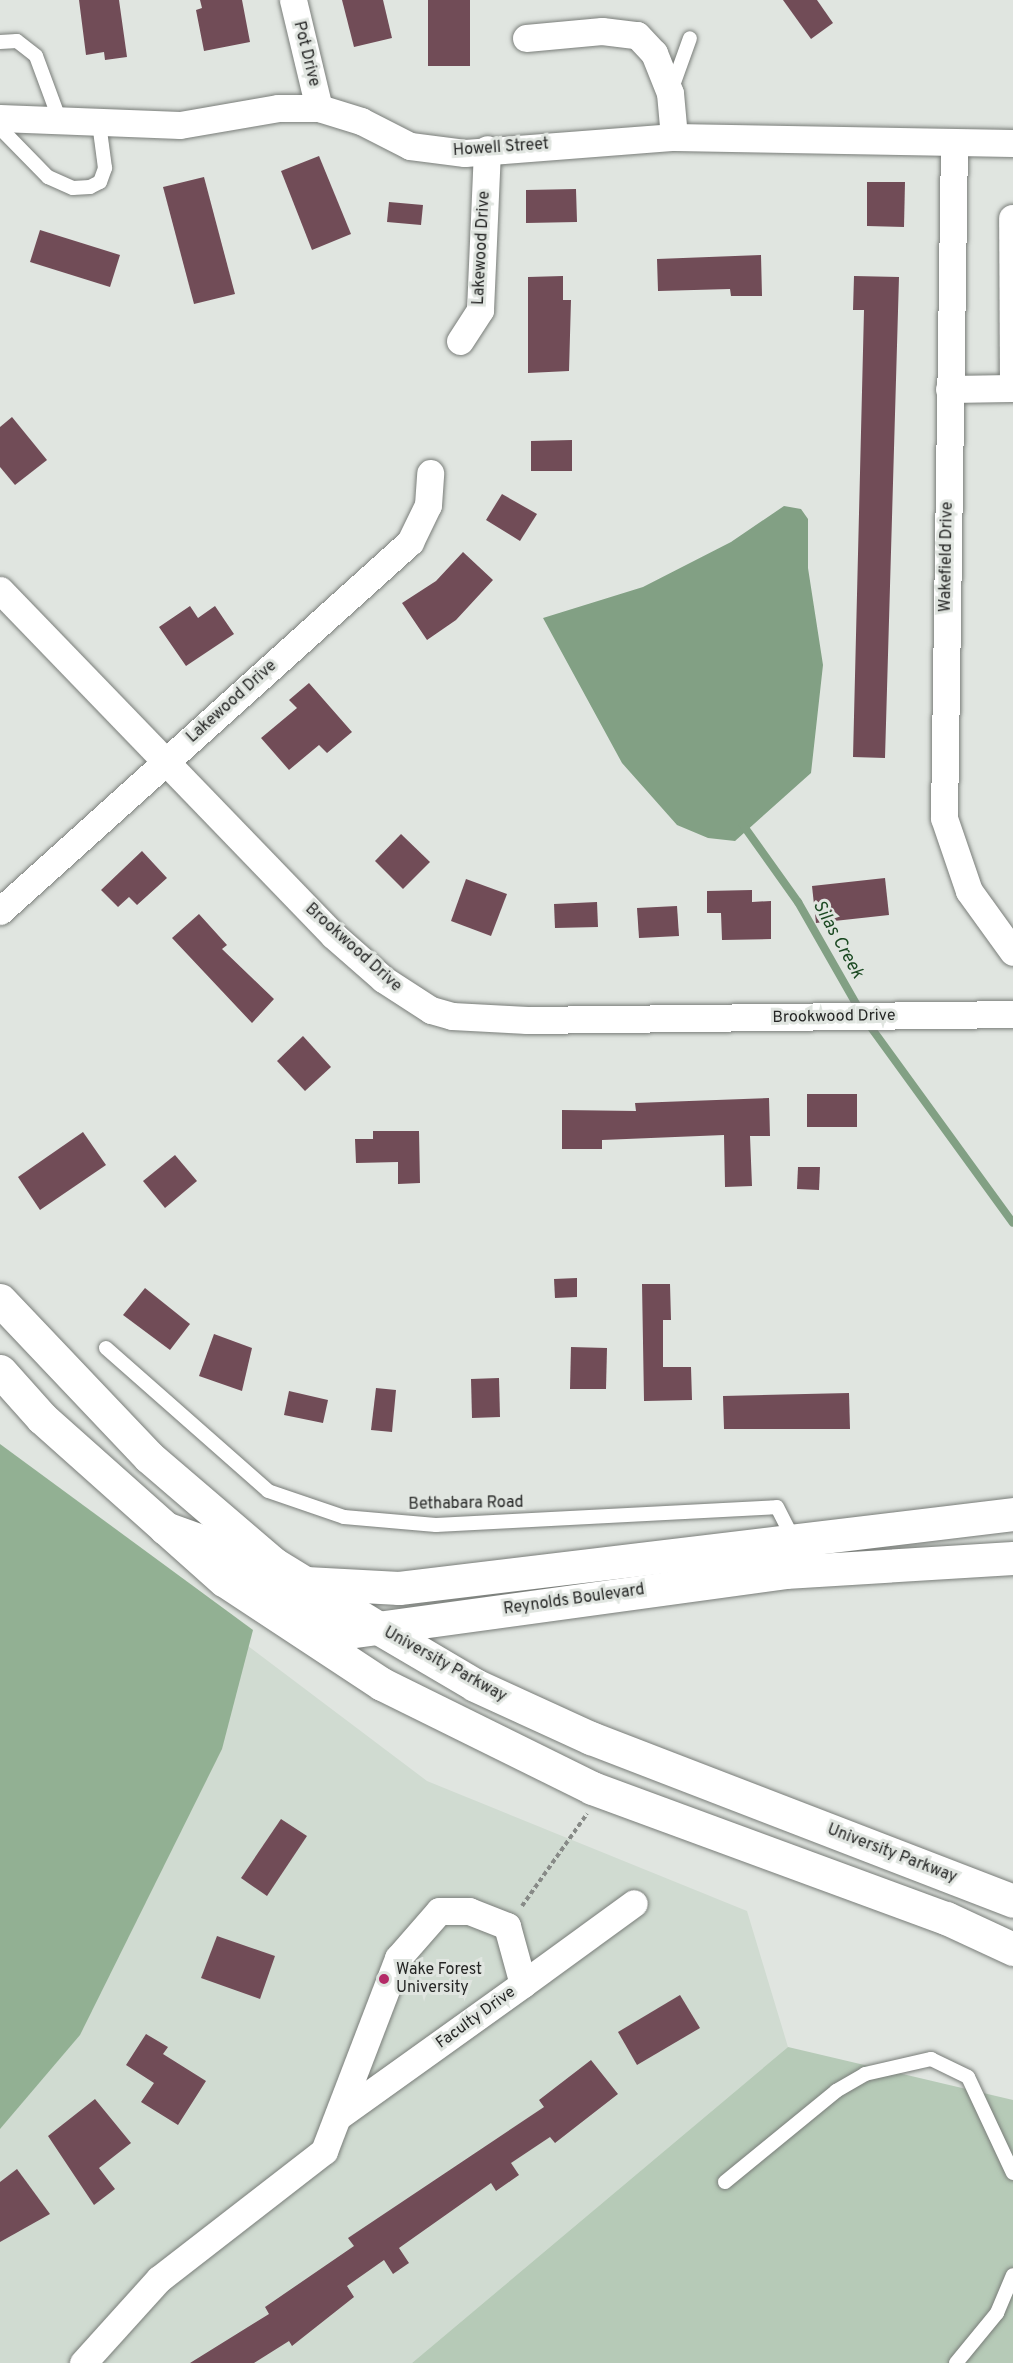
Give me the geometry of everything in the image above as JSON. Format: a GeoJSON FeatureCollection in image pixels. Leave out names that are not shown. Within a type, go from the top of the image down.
{"type":"FeatureCollection","features":[{"type":"Feature","properties":{"kind":"main road","name":"University Parkway"},"geometry":{"type":"LineString","coordinates":[[0,1300],[149,1457],[274,1564],[375,1626],[475,1685],[591,1738],[1013,1901]]}},
{"type":"Feature","properties":{"kind":"main road"},"geometry":{"type":"LineString","coordinates":[[0,1371],[42,1418],[164,1527],[290,1628],[445,1719],[592,1788],[923,1910],[1013,1949]]}},
{"type":"Feature","properties":{"kind":"main road","name":"Reynolds Boulevard"},"geometry":{"type":"LineString","coordinates":[[306,1583],[399,1588],[793,1538],[1013,1514]]}},
{"type":"Feature","properties":{"kind":"main road","name":"Reynolds Boulevard"},"geometry":{"type":"LineString","coordinates":[[164,1527],[212,1545],[327,1626],[348,1632],[375,1626],[785,1572],[1013,1558]]}},
{"type":"Feature","properties":{"kind":"street","name":"Pot Drive"},"geometry":{"type":"LineString","coordinates":[[293,0],[319,108]]}},
{"type":"Feature","properties":{"kind":"street"},"geometry":{"type":"LineString","coordinates":[[526,38],[602,31],[637,34],[654,53],[670,93],[674,137]]}},
{"type":"Feature","properties":{"kind":"street","name":"Howell Street"},"geometry":{"type":"LineString","coordinates":[[0,118],[180,125],[245,112],[319,108],[410,146],[443,152],[674,137],[1013,143]]}},
{"type":"Feature","properties":{"kind":"street","name":"Wakefield Drive"},"geometry":{"type":"LineString","coordinates":[[954,143],[944,818],[969,891],[1013,952]]}},
{"type":"Feature","properties":{"kind":"street","name":"Lakewood Drive"},"geometry":{"type":"LineString","coordinates":[[460,341],[480,310],[487,149]]}},
{"type":"Feature","properties":{"kind":"street"},"geometry":{"type":"LineString","coordinates":[[949,389],[1013,388],[1012,218]]}},
{"type":"Feature","properties":{"kind":"street","name":"Lakewood Drive"},"geometry":{"type":"LineString","coordinates":[[0,911],[410,542],[428,505],[430,473]]}},
{"type":"Feature","properties":{"kind":"street","name":"Brookwood Drive"},"geometry":{"type":"LineString","coordinates":[[0,590],[350,950],[411,999],[452,1016],[637,1020],[1013,1014]]}},
{"type":"Feature","properties":{"kind":"street"},"geometry":{"type":"LineString","coordinates":[[523,1984],[634,1903]]}},
{"type":"Feature","properties":{"kind":"street"},"geometry":{"type":"LineString","coordinates":[[83,2363],[159,2279],[324,2151],[340,2115],[398,1958],[439,1911],[469,1911],[507,1926]]}},
{"type":"Feature","properties":{"kind":"street","name":"Faculty Drive"},"geometry":{"type":"LineString","coordinates":[[340,2115],[523,1984],[507,1926]]}},
{"type":"Feature","properties":{"kind":"lane"},"geometry":{"type":"LineString","coordinates":[[670,93],[690,38]]}},
{"type":"Feature","properties":{"kind":"lane"},"geometry":{"type":"LineString","coordinates":[[0,42],[17,40],[36,56],[60,121]]}},
{"type":"Feature","properties":{"kind":"lane"},"geometry":{"type":"LineString","coordinates":[[0,128],[48,177],[73,188],[100,182],[105,150],[99,123]]}},
{"type":"Feature","properties":{"kind":"lane","name":"Bethabara Road"},"geometry":{"type":"LineString","coordinates":[[106,1348],[268,1491],[344,1518],[436,1525],[777,1507],[793,1538]]}},
{"type":"Feature","properties":{"kind":"lane"},"geometry":{"type":"LineString","coordinates":[[725,2182],[837,2091],[865,2074],[931,2059],[968,2077],[1013,2173]]}},
{"type":"Feature","properties":{"kind":"lane"},"geometry":{"type":"LineString","coordinates":[[956,2363],[997,2313],[1013,2275]]}},
{"type":"Feature","properties":{"kind":"path"},"geometry":{"type":"LineString","coordinates":[[507,1926],[594,1803]]}},
{"type":"Feature","properties":{"kind":"shaded area"},"geometry":{"type":"Polygon","coordinates":[[[784,506],[801,509],[808,519],[808,568],[823,665],[811,773],[735,841],[708,838],[677,825],[622,763],[543,618],[643,587],[731,542],[784,506]]]}},
{"type":"Feature","properties":{"kind":"shaded area"},"geometry":{"type":"Polygon","coordinates":[[[0,1444],[253,1630],[222,1749],[80,2035],[0,2129],[0,1444]]]}},
{"type":"Feature","properties":{"kind":"shaded area","name":"Wake Forest University"},"geometry":{"type":"Polygon","coordinates":[[[0,1459],[427,1781],[747,1911],[788,2047],[412,2363],[0,2363],[0,1459]]]}},
{"type":"Feature","properties":{"kind":"shaded area"},"geometry":{"type":"Polygon","coordinates":[[[788,2047],[1013,2100],[1013,2363],[412,2363],[788,2047]]]}},
{"type":"Feature","properties":{"kind":"building"},"geometry":{"type":"Polygon","coordinates":[[[79,0],[119,0],[127,57],[105,60],[104,52],[86,55],[79,0]]]}},
{"type":"Feature","properties":{"kind":"building"},"geometry":{"type":"Polygon","coordinates":[[[200,0],[242,0],[250,42],[204,51],[196,10],[202,8],[200,0]]]}},
{"type":"Feature","properties":{"kind":"building"},"geometry":{"type":"Polygon","coordinates":[[[342,0],[383,0],[392,38],[354,47],[342,0]]]}},
{"type":"Feature","properties":{"kind":"building"},"geometry":{"type":"Polygon","coordinates":[[[428,0],[470,0],[470,66],[428,66],[428,0]]]}},
{"type":"Feature","properties":{"kind":"building"},"geometry":{"type":"Polygon","coordinates":[[[783,0],[817,0],[833,23],[811,39],[783,0]]]}},
{"type":"Feature","properties":{"kind":"building"},"geometry":{"type":"Polygon","coordinates":[[[319,156],[351,234],[312,250],[281,171],[319,156]]]}},
{"type":"Feature","properties":{"kind":"building"},"geometry":{"type":"Polygon","coordinates":[[[204,177],[235,294],[194,304],[163,187],[204,177]]]}},
{"type":"Feature","properties":{"kind":"building"},"geometry":{"type":"Polygon","coordinates":[[[867,182],[905,182],[904,227],[867,226],[867,182]]]}},
{"type":"Feature","properties":{"kind":"building"},"geometry":{"type":"Polygon","coordinates":[[[576,189],[577,222],[526,223],[526,190],[576,189]]]}},
{"type":"Feature","properties":{"kind":"building"},"geometry":{"type":"Polygon","coordinates":[[[389,202],[423,205],[421,225],[387,222],[389,202]]]}},
{"type":"Feature","properties":{"kind":"building"},"geometry":{"type":"Polygon","coordinates":[[[40,230],[120,255],[110,287],[30,262],[40,230]]]}},
{"type":"Feature","properties":{"kind":"building"},"geometry":{"type":"Polygon","coordinates":[[[761,255],[762,296],[731,296],[730,289],[658,291],[657,259],[761,255]]]}},
{"type":"Feature","properties":{"kind":"building"},"geometry":{"type":"Polygon","coordinates":[[[563,276],[563,300],[571,300],[569,371],[528,373],[528,277],[563,276]]]}},
{"type":"Feature","properties":{"kind":"building"},"geometry":{"type":"Polygon","coordinates":[[[854,276],[899,277],[885,758],[853,757],[864,310],[853,310],[854,276]]]}},
{"type":"Feature","properties":{"kind":"building"},"geometry":{"type":"Polygon","coordinates":[[[12,417],[47,460],[15,485],[0,467],[0,427],[12,417]]]}},
{"type":"Feature","properties":{"kind":"building"},"geometry":{"type":"Polygon","coordinates":[[[572,440],[572,471],[531,471],[531,441],[572,440]]]}},
{"type":"Feature","properties":{"kind":"building"},"geometry":{"type":"Polygon","coordinates":[[[502,494],[537,514],[520,541],[486,520],[502,494]]]}},
{"type":"Feature","properties":{"kind":"building"},"geometry":{"type":"Polygon","coordinates":[[[463,552],[493,580],[456,620],[427,640],[402,603],[436,581],[463,552]]]}},
{"type":"Feature","properties":{"kind":"building"},"geometry":{"type":"Polygon","coordinates":[[[190,606],[198,618],[215,606],[234,634],[186,666],[159,627],[190,606]]]}},
{"type":"Feature","properties":{"kind":"building"},"geometry":{"type":"Polygon","coordinates":[[[309,683],[352,732],[327,753],[319,745],[289,770],[261,738],[297,708],[289,700],[309,683]]]}},
{"type":"Feature","properties":{"kind":"building"},"geometry":{"type":"Polygon","coordinates":[[[401,834],[430,862],[403,889],[375,861],[401,834]]]}},
{"type":"Feature","properties":{"kind":"building"},"geometry":{"type":"Polygon","coordinates":[[[142,851],[167,878],[137,905],[129,897],[118,907],[101,890],[142,851]]]}},
{"type":"Feature","properties":{"kind":"building"},"geometry":{"type":"Polygon","coordinates":[[[885,878],[889,915],[816,923],[812,886],[885,878]]]}},
{"type":"Feature","properties":{"kind":"building"},"geometry":{"type":"Polygon","coordinates":[[[466,879],[507,894],[491,936],[451,921],[466,879]]]}},
{"type":"Feature","properties":{"kind":"building"},"geometry":{"type":"Polygon","coordinates":[[[752,890],[752,902],[771,901],[771,939],[722,940],[721,913],[707,913],[707,891],[752,890]]]}},
{"type":"Feature","properties":{"kind":"building"},"geometry":{"type":"Polygon","coordinates":[[[597,902],[598,927],[555,928],[554,904],[597,902]]]}},
{"type":"Feature","properties":{"kind":"building"},"geometry":{"type":"Polygon","coordinates":[[[677,906],[679,936],[639,938],[637,908],[677,906]]]}},
{"type":"Feature","properties":{"kind":"building"},"geometry":{"type":"Polygon","coordinates":[[[199,914],[227,945],[222,949],[274,999],[252,1023],[172,938],[199,914]]]}},
{"type":"Feature","properties":{"kind":"building"},"geometry":{"type":"Polygon","coordinates":[[[303,1036],[331,1067],[305,1091],[277,1061],[303,1036]]]}},
{"type":"Feature","properties":{"kind":"building"},"geometry":{"type":"Polygon","coordinates":[[[807,1094],[857,1094],[857,1127],[807,1127],[807,1094]]]}},
{"type":"Feature","properties":{"kind":"building"},"geometry":{"type":"Polygon","coordinates":[[[769,1098],[770,1136],[750,1136],[752,1186],[725,1187],[724,1135],[602,1140],[602,1149],[562,1149],[562,1110],[636,1111],[635,1103],[769,1098]]]}},
{"type":"Feature","properties":{"kind":"building"},"geometry":{"type":"Polygon","coordinates":[[[373,1131],[419,1131],[420,1183],[398,1184],[398,1162],[356,1163],[355,1139],[373,1139],[373,1131]]]}},
{"type":"Feature","properties":{"kind":"building"},"geometry":{"type":"Polygon","coordinates":[[[83,1132],[106,1165],[40,1210],[18,1177],[83,1132]]]}},
{"type":"Feature","properties":{"kind":"building"},"geometry":{"type":"Polygon","coordinates":[[[175,1155],[197,1181],[165,1208],[143,1181],[175,1155]]]}},
{"type":"Feature","properties":{"kind":"building"},"geometry":{"type":"Polygon","coordinates":[[[798,1167],[820,1167],[819,1190],[797,1189],[798,1167]]]}},
{"type":"Feature","properties":{"kind":"building"},"geometry":{"type":"Polygon","coordinates":[[[577,1278],[577,1297],[555,1298],[554,1279],[577,1278]]]}},
{"type":"Feature","properties":{"kind":"building"},"geometry":{"type":"Polygon","coordinates":[[[642,1284],[670,1284],[671,1320],[663,1320],[663,1367],[691,1367],[692,1400],[644,1401],[642,1284]]]}},
{"type":"Feature","properties":{"kind":"building"},"geometry":{"type":"Polygon","coordinates":[[[145,1288],[190,1324],[170,1350],[123,1315],[145,1288]]]}},
{"type":"Feature","properties":{"kind":"building"},"geometry":{"type":"Polygon","coordinates":[[[214,1334],[252,1348],[242,1391],[199,1376],[214,1334]]]}},
{"type":"Feature","properties":{"kind":"building"},"geometry":{"type":"Polygon","coordinates":[[[571,1347],[607,1348],[606,1389],[570,1389],[571,1347]]]}},
{"type":"Feature","properties":{"kind":"building"},"geometry":{"type":"Polygon","coordinates":[[[499,1378],[500,1417],[472,1418],[471,1379],[499,1378]]]}},
{"type":"Feature","properties":{"kind":"building"},"geometry":{"type":"Polygon","coordinates":[[[376,1388],[396,1390],[392,1432],[371,1430],[376,1388]]]}},
{"type":"Feature","properties":{"kind":"building"},"geometry":{"type":"Polygon","coordinates":[[[289,1391],[328,1400],[323,1423],[284,1415],[289,1391]]]}},
{"type":"Feature","properties":{"kind":"building"},"geometry":{"type":"Polygon","coordinates":[[[849,1393],[850,1429],[724,1429],[723,1396],[849,1393]]]}},
{"type":"Feature","properties":{"kind":"building"},"geometry":{"type":"Polygon","coordinates":[[[281,1819],[307,1836],[267,1896],[241,1878],[281,1819]]]}},
{"type":"Feature","properties":{"kind":"building"},"geometry":{"type":"Polygon","coordinates":[[[217,1936],[275,1956],[260,1999],[201,1978],[217,1936]]]}},
{"type":"Feature","properties":{"kind":"building"},"geometry":{"type":"Polygon","coordinates":[[[680,1995],[700,2028],[637,2065],[618,2032],[680,1995]]]}},
{"type":"Feature","properties":{"kind":"building"},"geometry":{"type":"Polygon","coordinates":[[[146,2034],[168,2047],[163,2054],[206,2081],[178,2125],[141,2102],[154,2083],[126,2065],[146,2034]]]}},
{"type":"Feature","properties":{"kind":"building"},"geometry":{"type":"Polygon","coordinates":[[[591,2060],[618,2094],[555,2143],[550,2137],[511,2163],[519,2175],[496,2191],[491,2183],[399,2248],[409,2263],[393,2274],[384,2260],[347,2286],[354,2297],[292,2346],[289,2341],[254,2363],[190,2363],[269,2314],[265,2307],[354,2246],[348,2238],[544,2107],[539,2100],[591,2060]]]}},
{"type":"Feature","properties":{"kind":"building"},"geometry":{"type":"Polygon","coordinates":[[[95,2099],[131,2143],[99,2168],[115,2189],[94,2205],[48,2136],[95,2099]]]}},
{"type":"Feature","properties":{"kind":"building"},"geometry":{"type":"Polygon","coordinates":[[[17,2169],[50,2214],[0,2242],[0,2182],[17,2169]]]}},
{"type":"Feature","properties":{"kind":"waterway","name":"Silas Creek"},"geometry":{"type":"LineString","coordinates":[[743,825],[798,902],[859,1009]]}},
{"type":"Feature","properties":{"kind":"waterway","name":"Silas Creek"},"geometry":{"type":"LineString","coordinates":[[867,1022],[1013,1223]]}},
{"type":"Feature","properties":{"kind":"place","name":"Wake Forest University"},"geometry":{"type":"Point","coordinates":[384,1979]}}]}
